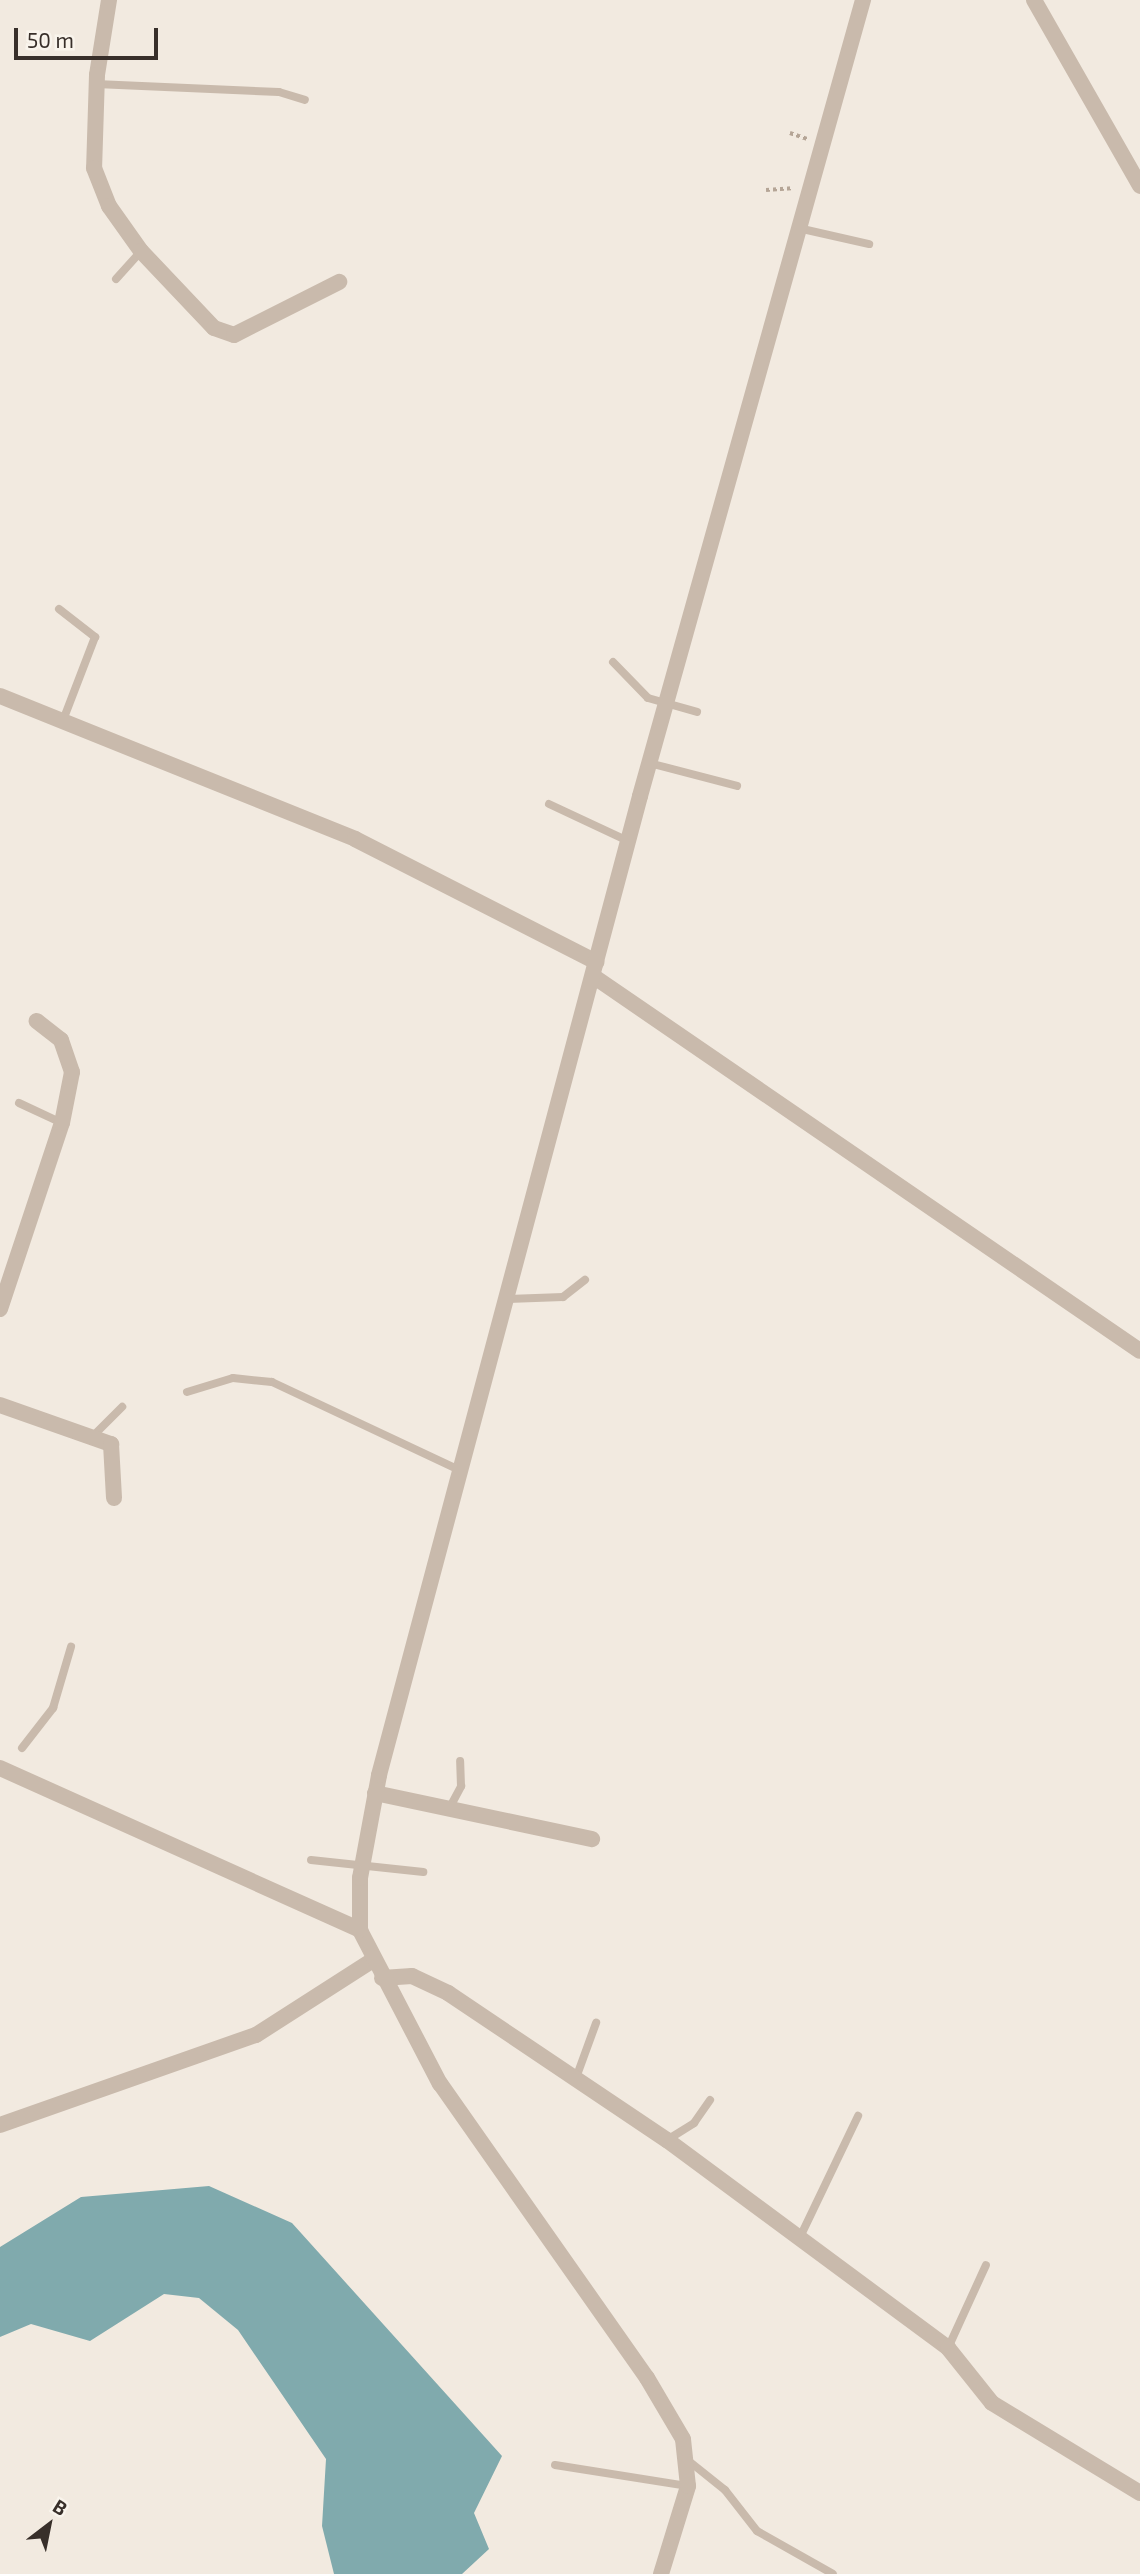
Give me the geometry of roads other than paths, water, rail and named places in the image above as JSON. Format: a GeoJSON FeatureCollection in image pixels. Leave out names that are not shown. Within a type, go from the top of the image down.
{"type":"FeatureCollection","features":[{"type":"Feature","properties":{"kind":"street"},"geometry":{"type":"LineString","coordinates":[[109,0],[96,84],[94,168],[109,206],[141,251],[214,328],[234,335],[339,282]]}},
{"type":"Feature","properties":{"kind":"street"},"geometry":{"type":"LineString","coordinates":[[661,2574],[688,2486],[690,2462],[647,2378],[440,2084],[382,1978],[360,1930],[361,1868],[375,1793],[628,841],[863,0]]}},
{"type":"Feature","properties":{"kind":"street"},"geometry":{"type":"LineString","coordinates":[[1034,0],[1140,186]]}},
{"type":"Feature","properties":{"kind":"street"},"geometry":{"type":"LineString","coordinates":[[0,696],[355,839],[595,969],[1140,1351]]}},
{"type":"Feature","properties":{"kind":"street"},"geometry":{"type":"LineString","coordinates":[[0,1309],[62,1123],[69,1056],[55,1032],[37,1021]]}},
{"type":"Feature","properties":{"kind":"street"},"geometry":{"type":"LineString","coordinates":[[0,1405],[94,1435],[115,1454],[114,1498]]}},
{"type":"Feature","properties":{"kind":"street"},"geometry":{"type":"LineString","coordinates":[[6,1766],[360,1930]]}},
{"type":"Feature","properties":{"kind":"street"},"geometry":{"type":"LineString","coordinates":[[375,1793],[592,1839]]}},
{"type":"Feature","properties":{"kind":"street"},"geometry":{"type":"LineString","coordinates":[[0,2125],[256,2035],[373,1960]]}},
{"type":"Feature","properties":{"kind":"street"},"geometry":{"type":"LineString","coordinates":[[382,1978],[402,1974],[426,1981],[576,2078],[802,2233],[948,2348],[992,2403],[1140,2493]]}},
{"type":"Feature","properties":{"kind":"lane"},"geometry":{"type":"LineString","coordinates":[[96,84],[279,92],[305,100]]}},
{"type":"Feature","properties":{"kind":"lane"},"geometry":{"type":"LineString","coordinates":[[798,228],[869,244]]}},
{"type":"Feature","properties":{"kind":"lane"},"geometry":{"type":"LineString","coordinates":[[116,279],[141,251]]}},
{"type":"Feature","properties":{"kind":"lane"},"geometry":{"type":"LineString","coordinates":[[59,609],[94,637],[62,723]]}},
{"type":"Feature","properties":{"kind":"lane"},"geometry":{"type":"LineString","coordinates":[[613,662],[635,689],[666,705],[697,712]]}},
{"type":"Feature","properties":{"kind":"lane"},"geometry":{"type":"LineString","coordinates":[[649,763],[737,786]]}},
{"type":"Feature","properties":{"kind":"lane"},"geometry":{"type":"LineString","coordinates":[[549,804],[628,841]]}},
{"type":"Feature","properties":{"kind":"lane"},"geometry":{"type":"LineString","coordinates":[[19,1103],[62,1123]]}},
{"type":"Feature","properties":{"kind":"lane"},"geometry":{"type":"LineString","coordinates":[[507,1299],[563,1297],[585,1280]]}},
{"type":"Feature","properties":{"kind":"lane"},"geometry":{"type":"LineString","coordinates":[[187,1392],[233,1378],[272,1382],[461,1471]]}},
{"type":"Feature","properties":{"kind":"lane"},"geometry":{"type":"LineString","coordinates":[[94,1435],[122,1407]]}},
{"type":"Feature","properties":{"kind":"lane"},"geometry":{"type":"LineString","coordinates":[[22,1748],[53,1708],[71,1647]]}},
{"type":"Feature","properties":{"kind":"lane"},"geometry":{"type":"LineString","coordinates":[[449,1809],[461,1786],[460,1761]]}},
{"type":"Feature","properties":{"kind":"lane"},"geometry":{"type":"LineString","coordinates":[[311,1860],[361,1868],[423,1872]]}},
{"type":"Feature","properties":{"kind":"lane"},"geometry":{"type":"LineString","coordinates":[[576,2078],[596,2023]]}},
{"type":"Feature","properties":{"kind":"lane"},"geometry":{"type":"LineString","coordinates":[[667,2140],[694,2123],[710,2100]]}},
{"type":"Feature","properties":{"kind":"lane"},"geometry":{"type":"LineString","coordinates":[[802,2233],[858,2116]]}},
{"type":"Feature","properties":{"kind":"lane"},"geometry":{"type":"LineString","coordinates":[[948,2348],[986,2265]]}},
{"type":"Feature","properties":{"kind":"lane"},"geometry":{"type":"LineString","coordinates":[[690,2462],[725,2490],[758,2530],[833,2574]]}},
{"type":"Feature","properties":{"kind":"lane"},"geometry":{"type":"LineString","coordinates":[[555,2465],[688,2486]]}},
{"type":"Feature","properties":{"kind":"water"},"geometry":{"type":"Polygon","coordinates":[[[209,2186],[292,2223],[502,2456],[474,2513],[489,2549],[462,2574],[334,2574],[322,2526],[326,2459],[238,2330],[199,2298],[164,2294],[90,2341],[31,2324],[0,2337],[0,2247],[81,2197],[209,2186]]]}}]}
